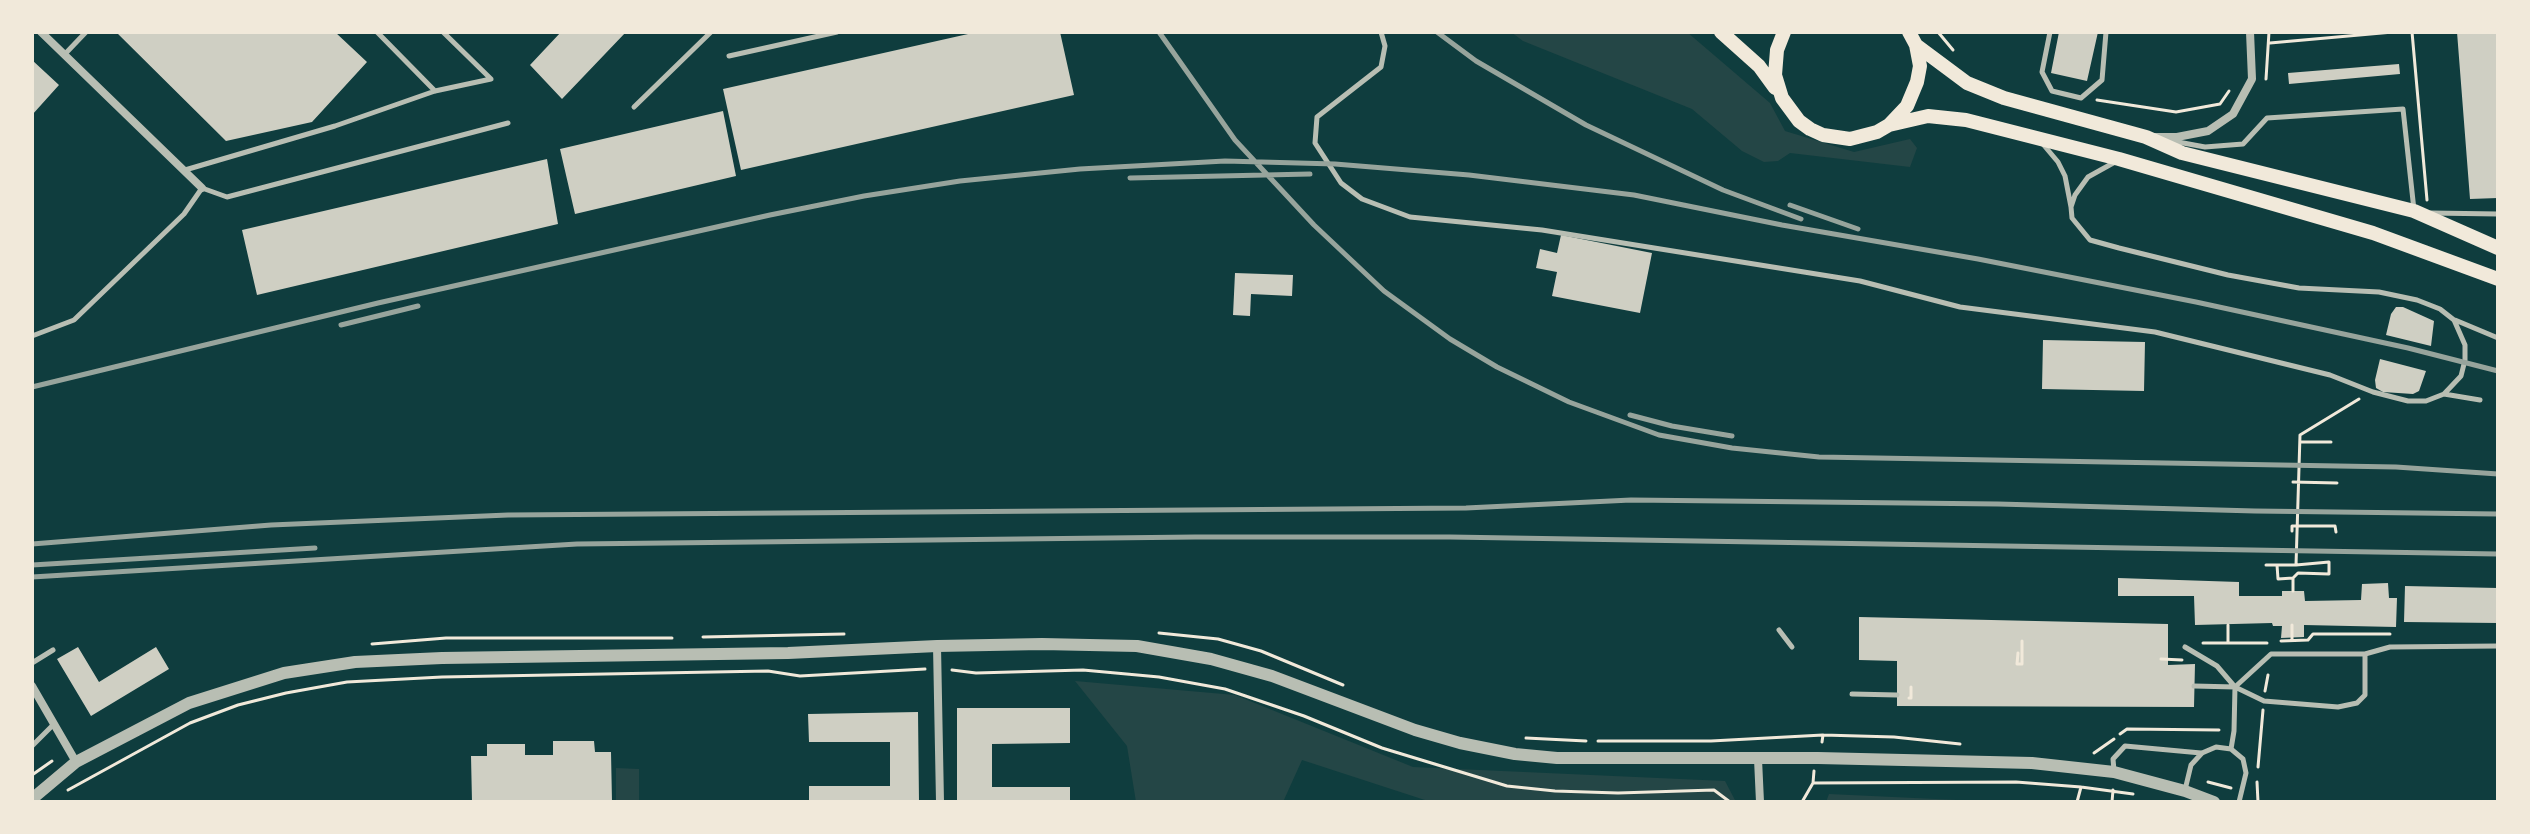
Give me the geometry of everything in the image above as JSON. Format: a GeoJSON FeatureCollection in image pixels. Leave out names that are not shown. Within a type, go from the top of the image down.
{"type":"FeatureCollection","features":[{"type":"Feature","properties":{"kind":"main road"},"geometry":{"type":"LineString","coordinates":[[1721,32],[1759,66],[1799,121],[1823,135],[1850,139],[1864,137],[1889,125],[1928,116],[1966,120],[2119,159],[2373,233],[2498,279]]}},
{"type":"Feature","properties":{"kind":"main road"},"geometry":{"type":"LineString","coordinates":[[1782,98],[1775,75],[1777,50],[1784,32]]}},
{"type":"Feature","properties":{"kind":"main road"},"geometry":{"type":"LineString","coordinates":[[1889,125],[1907,106],[1917,82],[1920,66],[1912,39]]}},
{"type":"Feature","properties":{"kind":"main road"},"geometry":{"type":"LineString","coordinates":[[1912,39],[1967,83],[2004,98],[2146,137],[2182,153],[2414,211],[2498,248]]}},
{"type":"Feature","properties":{"kind":"street"},"geometry":{"type":"LineString","coordinates":[[41,32],[202,188]]}},
{"type":"Feature","properties":{"kind":"street"},"geometry":{"type":"LineString","coordinates":[[2146,137],[2177,137],[2208,131],[2233,114],[2252,79],[2250,32]]}},
{"type":"Feature","properties":{"kind":"street"},"geometry":{"type":"LineString","coordinates":[[32,799],[76,762],[189,703],[284,673],[355,662],[1042,644],[1137,646],[1211,659],[1272,676],[1415,730],[1515,754],[1557,758],[1818,758],[2032,763],[2114,772],[2214,802]]}},
{"type":"Feature","properties":{"kind":"street"},"geometry":{"type":"LineString","coordinates":[[937,646],[940,802]]}},
{"type":"Feature","properties":{"kind":"street"},"geometry":{"type":"LineString","coordinates":[[32,686],[76,762]]}},
{"type":"Feature","properties":{"kind":"street"},"geometry":{"type":"LineString","coordinates":[[1758,759],[1760,802]]}},
{"type":"Feature","properties":{"kind":"lane"},"geometry":{"type":"LineString","coordinates":[[65,54],[86,32]]}},
{"type":"Feature","properties":{"kind":"lane"},"geometry":{"type":"LineString","coordinates":[[377,32],[435,91]]}},
{"type":"Feature","properties":{"kind":"lane"},"geometry":{"type":"LineString","coordinates":[[185,170],[335,126],[435,91],[491,79],[443,32]]}},
{"type":"Feature","properties":{"kind":"lane"},"geometry":{"type":"LineString","coordinates":[[634,107],[711,32]]}},
{"type":"Feature","properties":{"kind":"lane"},"geometry":{"type":"LineString","coordinates":[[729,56],[837,32]]}},
{"type":"Feature","properties":{"kind":"lane"},"geometry":{"type":"LineString","coordinates":[[1381,32],[1385,46],[1381,67],[1317,117],[1315,143],[1341,183],[1362,199],[1410,217],[1542,230],[1860,281],[1960,307],[2155,332],[2330,375],[2373,392],[2408,401],[2426,401],[2444,394],[2461,376],[2465,345],[2454,320]]}},
{"type":"Feature","properties":{"kind":"lane"},"geometry":{"type":"LineString","coordinates":[[2050,32],[2042,72],[2052,91],[2081,98],[2102,80],[2106,32]]}},
{"type":"Feature","properties":{"kind":"lane"},"geometry":{"type":"LineString","coordinates":[[2146,137],[2205,147],[2243,144],[2267,118],[2403,109],[2414,211],[2448,215],[2498,214]]}},
{"type":"Feature","properties":{"kind":"lane"},"geometry":{"type":"LineString","coordinates":[[32,336],[74,320],[184,214],[202,188],[227,197],[508,123]]}},
{"type":"Feature","properties":{"kind":"lane"},"geometry":{"type":"LineString","coordinates":[[2039,140],[2058,162],[2065,176],[2072,218],[2090,240],[2228,275],[2299,288],[2379,292],[2417,300],[2498,338]]}},
{"type":"Feature","properties":{"kind":"lane"},"geometry":{"type":"LineString","coordinates":[[2071,207],[2075,195],[2088,177],[2119,159]]}},
{"type":"Feature","properties":{"kind":"lane"},"geometry":{"type":"LineString","coordinates":[[2444,394],[2480,400]]}},
{"type":"Feature","properties":{"kind":"lane"},"geometry":{"type":"LineString","coordinates":[[1779,630],[1792,647]]}},
{"type":"Feature","properties":{"kind":"lane"},"geometry":{"type":"LineString","coordinates":[[2194,686],[2235,687],[2271,654],[2365,654],[2390,647],[2498,646]]}},
{"type":"Feature","properties":{"kind":"lane"},"geometry":{"type":"LineString","coordinates":[[2185,647],[2217,666],[2235,687],[2264,701],[2338,707],[2357,703],[2365,695],[2365,654]]}},
{"type":"Feature","properties":{"kind":"lane"},"geometry":{"type":"LineString","coordinates":[[32,663],[53,650]]}},
{"type":"Feature","properties":{"kind":"lane"},"geometry":{"type":"LineString","coordinates":[[2231,749],[2235,687]]}},
{"type":"Feature","properties":{"kind":"lane"},"geometry":{"type":"LineString","coordinates":[[1852,694],[1897,695]]}},
{"type":"Feature","properties":{"kind":"lane"},"geometry":{"type":"LineString","coordinates":[[32,746],[55,723]]}},
{"type":"Feature","properties":{"kind":"lane"},"geometry":{"type":"LineString","coordinates":[[2114,772],[2113,759],[2125,746],[2202,753]]}},
{"type":"Feature","properties":{"kind":"lane"},"geometry":{"type":"LineString","coordinates":[[2185,791],[2191,765],[2202,753],[2216,747],[2231,749],[2243,759],[2246,773],[2239,802]]}},
{"type":"Feature","properties":{"kind":"path"},"geometry":{"type":"LineString","coordinates":[[2267,79],[2269,32]]}},
{"type":"Feature","properties":{"kind":"path"},"geometry":{"type":"LineString","coordinates":[[2270,43],[2393,32]]}},
{"type":"Feature","properties":{"kind":"path"},"geometry":{"type":"LineString","coordinates":[[2412,32],[2427,201]]}},
{"type":"Feature","properties":{"kind":"path"},"geometry":{"type":"LineString","coordinates":[[2294,565],[2295,482],[2300,435],[2364,396]]}},
{"type":"Feature","properties":{"kind":"path"},"geometry":{"type":"LineString","coordinates":[[2300,442],[2331,442]]}},
{"type":"Feature","properties":{"kind":"path"},"geometry":{"type":"LineString","coordinates":[[2295,482],[2337,483]]}},
{"type":"Feature","properties":{"kind":"path"},"geometry":{"type":"LineString","coordinates":[[2294,527],[2335,526],[2336,532]]}},
{"type":"Feature","properties":{"kind":"path"},"geometry":{"type":"LineString","coordinates":[[2266,565],[2329,562],[2329,574],[2298,573],[2293,578],[2278,579],[2277,565]]}},
{"type":"Feature","properties":{"kind":"path"},"geometry":{"type":"LineString","coordinates":[[2293,578],[2293,591]]}},
{"type":"Feature","properties":{"kind":"path"},"geometry":{"type":"LineString","coordinates":[[2228,625],[2228,643]]}},
{"type":"Feature","properties":{"kind":"path"},"geometry":{"type":"LineString","coordinates":[[2292,625],[2292,640]]}},
{"type":"Feature","properties":{"kind":"path"},"geometry":{"type":"LineString","coordinates":[[1149,632],[1218,639],[1261,651],[1350,688]]}},
{"type":"Feature","properties":{"kind":"path"},"geometry":{"type":"LineString","coordinates":[[692,638],[847,633]]}},
{"type":"Feature","properties":{"kind":"path"},"geometry":{"type":"LineString","coordinates":[[370,645],[446,638],[676,638]]}},
{"type":"Feature","properties":{"kind":"path"},"geometry":{"type":"LineString","coordinates":[[2018,653],[2017,664],[2022,664],[2022,641]]}},
{"type":"Feature","properties":{"kind":"path"},"geometry":{"type":"LineString","coordinates":[[2195,643],[2272,641]]}},
{"type":"Feature","properties":{"kind":"path"},"geometry":{"type":"LineString","coordinates":[[2258,802],[2261,730],[2271,654]]}},
{"type":"Feature","properties":{"kind":"path"},"geometry":{"type":"LineString","coordinates":[[2161,659],[2192,660]]}},
{"type":"Feature","properties":{"kind":"path"},"geometry":{"type":"LineString","coordinates":[[60,795],[190,723],[238,705],[347,682],[768,671],[800,676],[938,668],[976,673],[1083,670],[1159,677],[1225,689],[1304,716],[1382,748],[1507,786],[1618,793],[1714,790],[1730,802]]}},
{"type":"Feature","properties":{"kind":"path"},"geometry":{"type":"LineString","coordinates":[[2091,756],[2127,729],[2219,730]]}},
{"type":"Feature","properties":{"kind":"path"},"geometry":{"type":"LineString","coordinates":[[1525,738],[1695,741],[1823,735],[1894,737],[1969,745]]}},
{"type":"Feature","properties":{"kind":"path"},"geometry":{"type":"LineString","coordinates":[[1802,802],[1813,783],[1815,761],[1823,735]]}},
{"type":"Feature","properties":{"kind":"path"},"geometry":{"type":"LineString","coordinates":[[32,775],[70,749]]}},
{"type":"Feature","properties":{"kind":"path"},"geometry":{"type":"LineString","coordinates":[[1813,783],[2016,782],[2139,795]]}},
{"type":"Feature","properties":{"kind":"path"},"geometry":{"type":"LineString","coordinates":[[2077,802],[2081,787]]}},
{"type":"Feature","properties":{"kind":"shaded area"},"geometry":{"type":"Polygon","coordinates":[[[1511,32],[1687,32],[1770,103],[1785,131],[1854,152],[1910,139],[1917,148],[1910,167],[1790,153],[1778,161],[1764,162],[1742,151],[1692,109],[1523,41],[1511,32]]]}},
{"type":"Feature","properties":{"kind":"shaded area"},"geometry":{"type":"Polygon","coordinates":[[[1075,681],[1235,695],[1413,767],[1725,781],[1736,802],[1431,802],[1302,760],[1283,802],[1136,802],[1127,746],[1075,681]]]}},
{"type":"Feature","properties":{"kind":"shaded area"},"geometry":{"type":"Polygon","coordinates":[[[616,768],[639,769],[639,802],[616,802],[616,768]]]}},
{"type":"Feature","properties":{"kind":"shaded area"},"geometry":{"type":"Polygon","coordinates":[[[1829,794],[2000,802],[1826,802],[1829,794]]]}},
{"type":"Feature","properties":{"kind":"building"},"geometry":{"type":"Polygon","coordinates":[[[116,32],[335,32],[367,62],[312,122],[226,141],[116,32]]]}},
{"type":"Feature","properties":{"kind":"building"},"geometry":{"type":"Polygon","coordinates":[[[561,32],[626,32],[562,99],[530,65],[561,32]]]}},
{"type":"Feature","properties":{"kind":"building"},"geometry":{"type":"Polygon","coordinates":[[[977,32],[1060,32],[1074,95],[741,170],[723,89],[977,32]]]}},
{"type":"Feature","properties":{"kind":"building"},"geometry":{"type":"Polygon","coordinates":[[[2059,32],[2098,32],[2087,81],[2051,73],[2059,32]]]}},
{"type":"Feature","properties":{"kind":"building"},"geometry":{"type":"Polygon","coordinates":[[[2457,32],[2498,32],[2498,198],[2470,199],[2457,32]]]}},
{"type":"Feature","properties":{"kind":"building"},"geometry":{"type":"Polygon","coordinates":[[[32,60],[59,85],[32,115],[32,60]]]}},
{"type":"Feature","properties":{"kind":"building"},"geometry":{"type":"Polygon","coordinates":[[[2399,64],[2400,74],[2289,84],[2288,73],[2399,64]]]}},
{"type":"Feature","properties":{"kind":"building"},"geometry":{"type":"Polygon","coordinates":[[[723,111],[736,176],[575,214],[560,149],[723,111]]]}},
{"type":"Feature","properties":{"kind":"building"},"geometry":{"type":"Polygon","coordinates":[[[547,159],[558,224],[257,295],[242,230],[547,159]]]}},
{"type":"Feature","properties":{"kind":"building"},"geometry":{"type":"Polygon","coordinates":[[[1561,235],[1652,253],[1640,313],[1552,296],[1557,272],[1536,268],[1540,249],[1557,253],[1561,235]]]}},
{"type":"Feature","properties":{"kind":"building"},"geometry":{"type":"Polygon","coordinates":[[[1235,273],[1293,275],[1292,296],[1251,294],[1250,316],[1233,315],[1235,273]]]}},
{"type":"Feature","properties":{"kind":"building"},"geometry":{"type":"Polygon","coordinates":[[[2396,307],[2403,307],[2434,321],[2431,346],[2386,335],[2396,307]]]}},
{"type":"Feature","properties":{"kind":"building"},"geometry":{"type":"Polygon","coordinates":[[[2043,340],[2145,342],[2144,391],[2042,389],[2043,340]]]}},
{"type":"Feature","properties":{"kind":"building"},"geometry":{"type":"Polygon","coordinates":[[[2380,359],[2426,371],[2419,391],[2413,394],[2383,392],[2376,388],[2380,359]]]}},
{"type":"Feature","properties":{"kind":"building"},"geometry":{"type":"Polygon","coordinates":[[[2118,578],[2239,582],[2239,596],[2282,596],[2282,591],[2304,591],[2305,601],[2361,600],[2362,584],[2388,583],[2389,598],[2397,598],[2396,627],[2304,625],[2304,637],[2281,638],[2282,626],[2273,626],[2272,623],[2195,625],[2194,596],[2118,596],[2118,578]]]}},
{"type":"Feature","properties":{"kind":"building"},"geometry":{"type":"Polygon","coordinates":[[[2405,586],[2498,588],[2498,623],[2404,622],[2405,586]]]}},
{"type":"Feature","properties":{"kind":"building"},"geometry":{"type":"Polygon","coordinates":[[[1859,617],[2168,624],[2168,665],[2195,664],[2194,707],[1897,706],[1897,661],[1859,660],[1859,617]]]}},
{"type":"Feature","properties":{"kind":"building"},"geometry":{"type":"Polygon","coordinates":[[[78,647],[99,682],[156,647],[169,669],[91,716],[57,659],[78,647]]]}},
{"type":"Feature","properties":{"kind":"building"},"geometry":{"type":"Polygon","coordinates":[[[957,708],[1070,708],[1070,743],[992,744],[992,787],[1070,787],[1070,802],[957,802],[957,708]]]}},
{"type":"Feature","properties":{"kind":"building"},"geometry":{"type":"Polygon","coordinates":[[[918,712],[919,802],[809,802],[809,786],[890,786],[890,742],[809,742],[808,714],[918,712]]]}},
{"type":"Feature","properties":{"kind":"building"},"geometry":{"type":"Polygon","coordinates":[[[553,741],[594,741],[595,752],[611,752],[612,802],[472,802],[471,756],[487,756],[487,744],[525,744],[525,755],[553,755],[553,741]]]}},
{"type":"Feature","properties":{"kind":"railway"},"geometry":{"type":"LineString","coordinates":[[1159,32],[1235,140],[1314,225],[1384,291],[1450,339],[1497,367],[1569,402],[1659,435],[1732,448],[1819,457],[2396,467],[2498,474]]}},
{"type":"Feature","properties":{"kind":"railway"},"geometry":{"type":"LineString","coordinates":[[1437,32],[1476,61],[1586,125],[1723,190],[1801,219]]}},
{"type":"Feature","properties":{"kind":"railway"},"geometry":{"type":"LineString","coordinates":[[32,387],[378,303],[864,196],[960,181],[1080,169],[1225,161],[1335,164],[1469,175],[1634,195],[2196,302],[2498,371]]}},
{"type":"Feature","properties":{"kind":"railway"},"geometry":{"type":"LineString","coordinates":[[1130,178],[1310,174]]}},
{"type":"Feature","properties":{"kind":"railway"},"geometry":{"type":"LineString","coordinates":[[1790,205],[1858,229]]}},
{"type":"Feature","properties":{"kind":"railway"},"geometry":{"type":"LineString","coordinates":[[341,325],[418,306]]}},
{"type":"Feature","properties":{"kind":"railway"},"geometry":{"type":"LineString","coordinates":[[1630,415],[1732,436]]}},
{"type":"Feature","properties":{"kind":"railway"},"geometry":{"type":"LineString","coordinates":[[32,544],[271,525],[508,515],[1466,508],[1631,500],[2498,514]]}},
{"type":"Feature","properties":{"kind":"railway"},"geometry":{"type":"LineString","coordinates":[[32,577],[577,544],[1195,537],[1450,537],[2498,554]]}},
{"type":"Feature","properties":{"kind":"railway"},"geometry":{"type":"LineString","coordinates":[[32,565],[315,548]]}}]}
